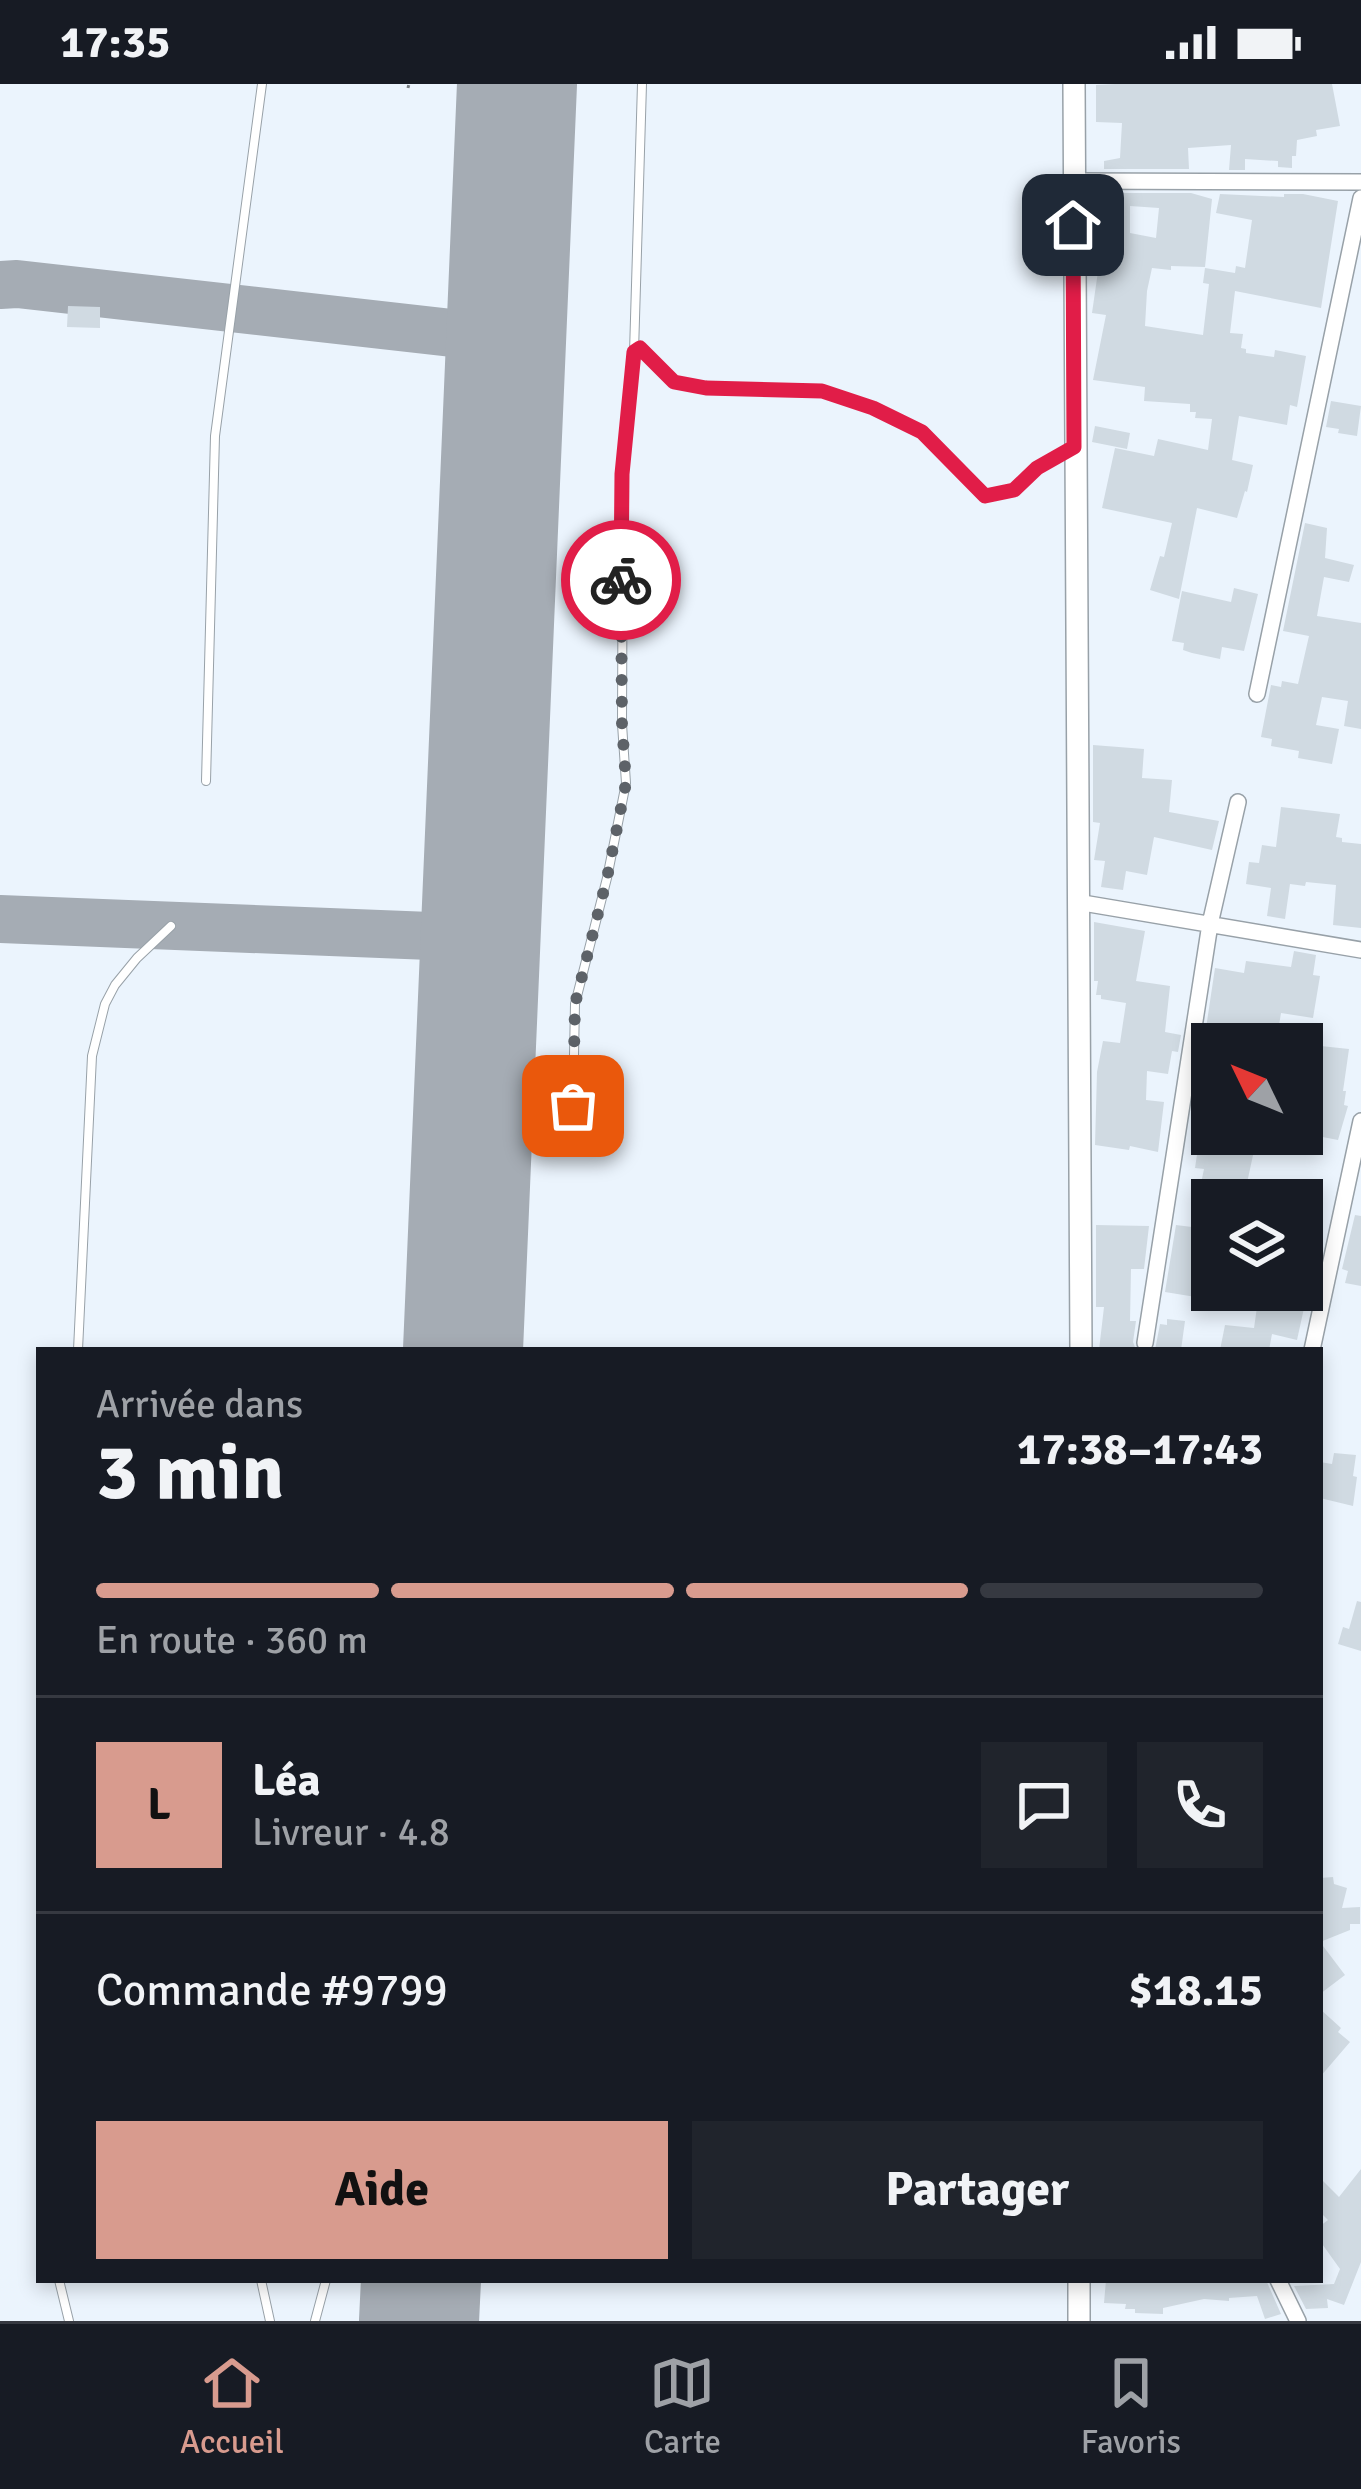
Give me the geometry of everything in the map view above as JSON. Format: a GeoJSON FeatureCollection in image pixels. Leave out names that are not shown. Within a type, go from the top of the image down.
{"type":"FeatureCollection","features":[{"type":"Feature","properties":{"kind":"street"},"geometry":{"type":"LineString","coordinates":[[1074,84],[1081,1347]]}},
{"type":"Feature","properties":{"kind":"street"},"geometry":{"type":"LineString","coordinates":[[1072,181],[1361,182]]}},
{"type":"Feature","properties":{"kind":"street"},"geometry":{"type":"LineString","coordinates":[[1257,694],[1361,198]]}},
{"type":"Feature","properties":{"kind":"street"},"geometry":{"type":"LineString","coordinates":[[1145,1342],[1210,924],[1238,802]]}},
{"type":"Feature","properties":{"kind":"street"},"geometry":{"type":"LineString","coordinates":[[1077,902],[1361,950]]}},
{"type":"Feature","properties":{"kind":"street"},"geometry":{"type":"LineString","coordinates":[[1313,1347],[1361,1121]]}},
{"type":"Feature","properties":{"kind":"street"},"geometry":{"type":"LineString","coordinates":[[1080,2283],[1086,2320]]}},
{"type":"Feature","properties":{"kind":"street"},"geometry":{"type":"LineString","coordinates":[[1279,2283],[1298,2321]]}},
{"type":"Feature","properties":{"kind":"lane"},"geometry":{"type":"LineString","coordinates":[[206,781],[215,436],[262,84]]}},
{"type":"Feature","properties":{"kind":"lane"},"geometry":{"type":"LineString","coordinates":[[573,1106],[575,1004],[626,783],[622,474],[634,352],[643,84]]}},
{"type":"Feature","properties":{"kind":"lane"},"geometry":{"type":"LineString","coordinates":[[634,352],[640,348],[674,382],[706,388],[822,391],[873,408],[922,432],[985,496],[1014,490],[1037,468],[1074,447]]}},
{"type":"Feature","properties":{"kind":"lane"},"geometry":{"type":"LineString","coordinates":[[78,1347],[92,1056],[105,1004],[116,985],[171,926]]}},
{"type":"Feature","properties":{"kind":"lane"},"geometry":{"type":"LineString","coordinates":[[60,2283],[69,2321]]}},
{"type":"Feature","properties":{"kind":"lane"},"geometry":{"type":"LineString","coordinates":[[263,2283],[270,2321]]}},
{"type":"Feature","properties":{"kind":"lane"},"geometry":{"type":"LineString","coordinates":[[315,2321],[325,2283]]}},
{"type":"Feature","properties":{"kind":"building"},"geometry":{"type":"Polygon","coordinates":[[[1332,84],[1340,126],[1316,130],[1317,136],[1297,140],[1292,168],[1278,167],[1278,161],[1245,159],[1245,170],[1229,170],[1231,145],[1188,148],[1189,169],[1104,169],[1104,161],[1120,158],[1122,123],[1096,122],[1096,85],[1332,84]]]}},
{"type":"Feature","properties":{"kind":"building"},"geometry":{"type":"Polygon","coordinates":[[[1103,193],[1191,193],[1212,199],[1205,267],[1152,268],[1147,291],[1145,326],[1203,335],[1209,284],[1203,283],[1205,268],[1235,273],[1236,266],[1245,268],[1252,220],[1216,213],[1220,194],[1303,194],[1338,201],[1321,308],[1235,291],[1230,333],[1243,334],[1241,348],[1246,353],[1274,357],[1275,350],[1306,356],[1297,407],[1290,405],[1287,425],[1239,416],[1232,460],[1253,465],[1247,492],[1237,518],[1197,508],[1179,599],[1150,590],[1172,523],[1102,508],[1115,448],[1154,456],[1158,439],[1208,450],[1212,419],[1195,418],[1190,404],[1144,401],[1145,387],[1093,380],[1106,315],[1092,313],[1105,223],[1103,193]],[[1130,206],[1130,233],[1156,238],[1159,208],[1130,206]]]}},
{"type":"Feature","properties":{"kind":"building"},"geometry":{"type":"Polygon","coordinates":[[[68,306],[100,307],[100,328],[67,327],[68,306]]]}},
{"type":"Feature","properties":{"kind":"building"},"geometry":{"type":"Polygon","coordinates":[[[1331,401],[1361,406],[1357,436],[1326,427],[1331,401]]]}},
{"type":"Feature","properties":{"kind":"building"},"geometry":{"type":"Polygon","coordinates":[[[1095,426],[1130,433],[1127,449],[1092,442],[1095,426]]]}},
{"type":"Feature","properties":{"kind":"building"},"geometry":{"type":"Polygon","coordinates":[[[1305,523],[1327,528],[1325,558],[1354,565],[1349,582],[1324,577],[1317,616],[1361,623],[1361,729],[1344,726],[1348,701],[1322,697],[1316,725],[1339,729],[1332,764],[1298,758],[1299,751],[1271,746],[1272,739],[1261,737],[1271,685],[1298,684],[1309,636],[1283,631],[1305,523]]]}},
{"type":"Feature","properties":{"kind":"building"},"geometry":{"type":"Polygon","coordinates":[[[1234,588],[1258,594],[1244,651],[1222,647],[1220,659],[1183,650],[1184,643],[1172,641],[1182,591],[1231,602],[1234,588]]]}},
{"type":"Feature","properties":{"kind":"building"},"geometry":{"type":"Polygon","coordinates":[[[1093,745],[1144,749],[1142,778],[1172,780],[1169,812],[1219,821],[1212,850],[1154,837],[1147,875],[1126,871],[1123,890],[1101,887],[1105,861],[1094,860],[1100,823],[1093,822],[1093,745]]]}},
{"type":"Feature","properties":{"kind":"building"},"geometry":{"type":"Polygon","coordinates":[[[1281,807],[1340,814],[1336,837],[1361,844],[1361,928],[1333,925],[1336,885],[1290,884],[1285,919],[1267,916],[1271,888],[1246,884],[1249,862],[1259,863],[1262,845],[1276,847],[1281,807]]]}},
{"type":"Feature","properties":{"kind":"building"},"geometry":{"type":"Polygon","coordinates":[[[1094,922],[1145,931],[1136,981],[1170,986],[1165,1032],[1181,1035],[1178,1052],[1172,1051],[1168,1074],[1147,1071],[1146,1100],[1164,1102],[1158,1152],[1095,1145],[1097,1072],[1103,1041],[1120,1043],[1126,1003],[1096,995],[1094,922]]]}},
{"type":"Feature","properties":{"kind":"building"},"geometry":{"type":"Polygon","coordinates":[[[1294,951],[1316,955],[1313,975],[1320,976],[1313,1018],[1281,1013],[1279,1023],[1207,1023],[1215,968],[1244,973],[1246,961],[1291,967],[1294,951]]]}},
{"type":"Feature","properties":{"kind":"building"},"geometry":{"type":"Polygon","coordinates":[[[1323,1046],[1349,1049],[1343,1091],[1348,1106],[1338,1140],[1323,1137],[1323,1046]]]}},
{"type":"Feature","properties":{"kind":"building"},"geometry":{"type":"Polygon","coordinates":[[[1197,1155],[1253,1155],[1248,1179],[1202,1179],[1204,1169],[1195,1168],[1197,1155]]]}},
{"type":"Feature","properties":{"kind":"building"},"geometry":{"type":"Polygon","coordinates":[[[1355,1215],[1361,1216],[1361,1286],[1345,1283],[1348,1271],[1342,1269],[1355,1215]]]}},
{"type":"Feature","properties":{"kind":"building"},"geometry":{"type":"Polygon","coordinates":[[[1096,1225],[1149,1226],[1144,1269],[1131,1269],[1135,1347],[1099,1347],[1104,1307],[1096,1307],[1096,1225]]]}},
{"type":"Feature","properties":{"kind":"building"},"geometry":{"type":"Polygon","coordinates":[[[1176,1225],[1191,1227],[1191,1296],[1165,1292],[1176,1225]]]}},
{"type":"Feature","properties":{"kind":"building"},"geometry":{"type":"Polygon","coordinates":[[[1256,1311],[1303,1311],[1297,1340],[1272,1334],[1270,1347],[1221,1347],[1225,1325],[1254,1328],[1256,1311]]]}},
{"type":"Feature","properties":{"kind":"building"},"geometry":{"type":"Polygon","coordinates":[[[1167,1319],[1185,1321],[1181,1347],[1156,1347],[1160,1324],[1167,1325],[1167,1319]]]}},
{"type":"Feature","properties":{"kind":"building"},"geometry":{"type":"Polygon","coordinates":[[[1334,1453],[1356,1455],[1353,1506],[1323,1499],[1323,1462],[1332,1464],[1334,1453]]]}},
{"type":"Feature","properties":{"kind":"building"},"geometry":{"type":"Polygon","coordinates":[[[1357,1601],[1361,1602],[1361,1651],[1338,1644],[1343,1627],[1349,1629],[1357,1601]]]}},
{"type":"Feature","properties":{"kind":"building"},"geometry":{"type":"Polygon","coordinates":[[[1333,1877],[1334,1884],[1347,1888],[1342,1908],[1360,1907],[1360,1924],[1350,1924],[1350,1930],[1323,1941],[1323,1878],[1333,1877]]]}},
{"type":"Feature","properties":{"kind":"building"},"geometry":{"type":"Polygon","coordinates":[[[1323,1946],[1345,1975],[1323,1992],[1323,1946]]]}},
{"type":"Feature","properties":{"kind":"building"},"geometry":{"type":"Polygon","coordinates":[[[1323,2012],[1350,2042],[1323,2074],[1323,2012]]]}},
{"type":"Feature","properties":{"kind":"building"},"geometry":{"type":"Polygon","coordinates":[[[1361,2169],[1361,2262],[1344,2305],[1327,2299],[1328,2308],[1306,2309],[1294,2286],[1334,2284],[1340,2269],[1323,2245],[1323,2224],[1328,2220],[1323,2215],[1323,2181],[1339,2197],[1361,2169]]]}},
{"type":"Feature","properties":{"kind":"building"},"geometry":{"type":"Polygon","coordinates":[[[1106,2283],[1267,2283],[1281,2314],[1265,2319],[1257,2296],[1204,2299],[1163,2308],[1163,2314],[1135,2313],[1135,2309],[1125,2309],[1126,2304],[1104,2303],[1106,2283]]]}},
{"type":"Feature","properties":{"kind":"taxiway"},"geometry":{"type":"LineString","coordinates":[[0,285],[505,339]]}},
{"type":"Feature","properties":{"kind":"taxiway"},"geometry":{"type":"LineString","coordinates":[[0,919],[481,938]]}},
{"type":"Feature","properties":{"kind":"runway"},"geometry":{"type":"LineString","coordinates":[[463,1347],[517,84]]}},
{"type":"Feature","properties":{"kind":"runway"},"geometry":{"type":"LineString","coordinates":[[419,2321],[421,2283]]}},
{"type":"Feature","properties":{"kind":"way so far"},"geometry":{"type":"LineString","coordinates":[[573,1106],[575,1004],[626,783],[621,580]]}},
{"type":"Feature","properties":{"kind":"route"},"geometry":{"type":"LineString","coordinates":[[621,580],[622,474],[634,352],[640,348],[674,382],[706,388],[822,391],[873,408],[922,432],[985,496],[1014,490],[1037,468],[1074,447],[1073,225]]}}]}
